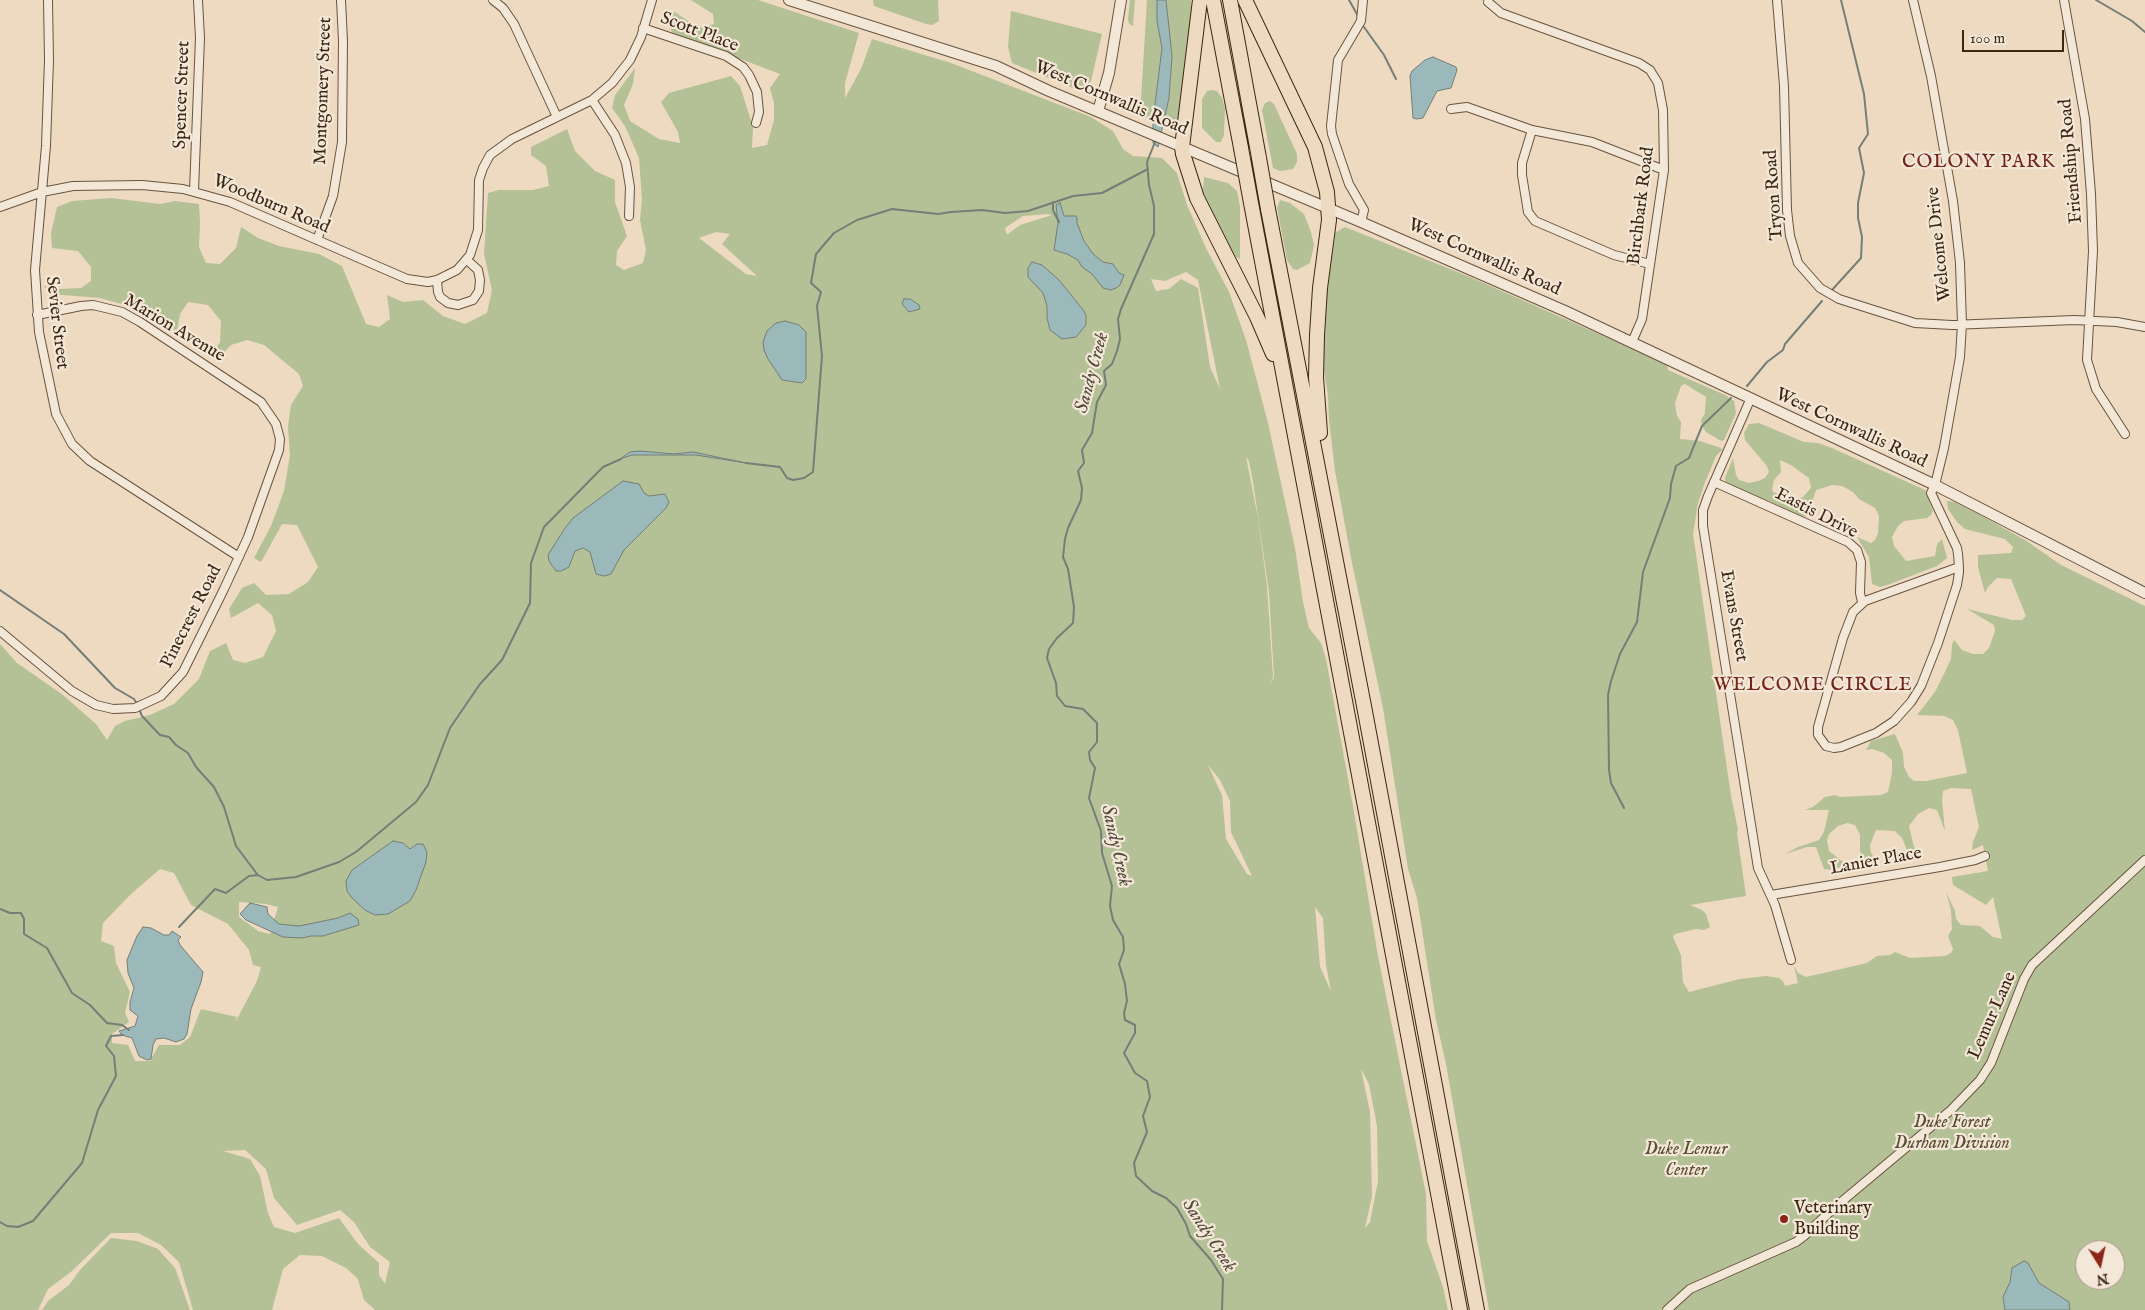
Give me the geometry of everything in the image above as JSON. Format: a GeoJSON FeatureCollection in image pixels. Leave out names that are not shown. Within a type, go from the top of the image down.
{"type":"FeatureCollection","features":[{"type":"Feature","properties":{"kind":"highway"},"geometry":{"type":"LineString","coordinates":[[1200,0],[1182,147],[1197,198],[1258,317],[1285,382]]}},
{"type":"Feature","properties":{"kind":"highway"},"geometry":{"type":"LineString","coordinates":[[1213,0],[1460,1310]]}},
{"type":"Feature","properties":{"kind":"highway"},"geometry":{"type":"LineString","coordinates":[[1230,0],[1477,1310]]}},
{"type":"Feature","properties":{"kind":"highway"},"geometry":{"type":"LineString","coordinates":[[1245,0],[1315,147],[1324,173],[1329,208],[1320,288],[1316,377],[1318,419],[1333,548]]}},
{"type":"Feature","properties":{"kind":"street","name":"Sevier Street"},"geometry":{"type":"LineString","coordinates":[[48,0],[49,60],[42,192],[35,250],[37,315],[56,414],[72,444],[96,465],[239,557]]}},
{"type":"Feature","properties":{"kind":"street","name":"Spencer Street"},"geometry":{"type":"LineString","coordinates":[[194,190],[199,68],[198,0]]}},
{"type":"Feature","properties":{"kind":"street","name":"Montgomery Street"},"geometry":{"type":"LineString","coordinates":[[317,240],[333,196],[342,142],[343,40],[341,0]]}},
{"type":"Feature","properties":{"kind":"street"},"geometry":{"type":"LineString","coordinates":[[494,0],[503,8],[514,24],[557,118]]}},
{"type":"Feature","properties":{"kind":"street"},"geometry":{"type":"LineString","coordinates":[[437,280],[440,296],[448,303],[458,305],[473,300],[479,291],[480,280],[478,270],[467,260],[476,239],[479,184],[487,159],[512,139],[592,100],[612,83],[626,67],[638,43],[652,0]]}},
{"type":"Feature","properties":{"kind":"street","name":"West Cornwallis Road"},"geometry":{"type":"LineString","coordinates":[[789,0],[996,66],[1182,147],[1329,208],[1632,342],[1750,400],[1935,485],[2145,593]]}},
{"type":"Feature","properties":{"kind":"street"},"geometry":{"type":"LineString","coordinates":[[1098,111],[1109,73],[1121,0]]}},
{"type":"Feature","properties":{"kind":"street"},"geometry":{"type":"LineString","coordinates":[[1361,222],[1364,210],[1349,184],[1331,126],[1338,60],[1361,22],[1363,0]]}},
{"type":"Feature","properties":{"kind":"street","name":"Tryon Road"},"geometry":{"type":"LineString","coordinates":[[1777,0],[1786,120],[1787,210],[1790,236],[1798,263],[1820,288],[1839,298],[1915,323],[1962,324],[2088,320],[2145,326]]}},
{"type":"Feature","properties":{"kind":"street","name":"Welcome Drive"},"geometry":{"type":"LineString","coordinates":[[1913,0],[1931,76],[1953,201],[1960,263],[1962,324],[1960,357],[1935,485]]}},
{"type":"Feature","properties":{"kind":"street","name":"Friendship Road"},"geometry":{"type":"LineString","coordinates":[[2064,0],[2082,97],[2088,142],[2093,231],[2087,360],[2100,397],[2125,434]]}},
{"type":"Feature","properties":{"kind":"street","name":"Birchbark Road"},"geometry":{"type":"LineString","coordinates":[[1488,2],[1501,13],[1640,63],[1650,70],[1658,83],[1661,93],[1665,139],[1664,170],[1642,319],[1632,342]]}},
{"type":"Feature","properties":{"kind":"street","name":"Scott Place"},"geometry":{"type":"LineString","coordinates":[[643,28],[726,56],[743,67],[754,83],[757,92],[759,112],[756,124]]}},
{"type":"Feature","properties":{"kind":"street"},"geometry":{"type":"LineString","coordinates":[[592,100],[615,135],[624,156],[630,182],[629,216]]}},
{"type":"Feature","properties":{"kind":"street"},"geometry":{"type":"LineString","coordinates":[[1451,109],[1467,106],[1532,130],[1592,142],[1664,170]]}},
{"type":"Feature","properties":{"kind":"street"},"geometry":{"type":"LineString","coordinates":[[1532,130],[1522,163],[1522,175],[1528,212],[1535,221],[1614,255],[1650,264]]}},
{"type":"Feature","properties":{"kind":"street","name":"Woodburn Road"},"geometry":{"type":"LineString","coordinates":[[0,207],[42,192],[95,184],[162,186],[194,190],[230,202],[407,279],[428,282],[437,280],[457,270],[467,260]]}},
{"type":"Feature","properties":{"kind":"street","name":"Marion Avenue"},"geometry":{"type":"LineString","coordinates":[[37,315],[81,306],[105,307],[122,312],[246,390],[265,406],[276,424]]}},
{"type":"Feature","properties":{"kind":"street","name":"Evans Street"},"geometry":{"type":"LineString","coordinates":[[1750,400],[1714,482],[1704,510],[1704,532],[1758,868],[1772,895],[1790,960]]}},
{"type":"Feature","properties":{"kind":"street","name":"Pinecrest Road"},"geometry":{"type":"LineString","coordinates":[[0,631],[86,700],[102,707],[113,709],[141,707],[161,696],[183,672],[248,537],[276,460],[280,439],[276,424]]}},
{"type":"Feature","properties":{"kind":"street","name":"Eastis Drive"},"geometry":{"type":"LineString","coordinates":[[1714,482],[1848,542],[1857,550],[1861,562],[1860,593],[1862,602]]}},
{"type":"Feature","properties":{"kind":"street"},"geometry":{"type":"LineString","coordinates":[[1935,485],[1931,493],[1956,548],[1959,567],[1957,584],[1938,643],[1915,696],[1900,716],[1886,727],[1855,742],[1834,748],[1826,746],[1821,741],[1818,727],[1850,617],[1862,602],[1959,567]]}},
{"type":"Feature","properties":{"kind":"street","name":"Lanier Place"},"geometry":{"type":"LineString","coordinates":[[1772,895],[1975,860],[1984,856]]}},
{"type":"Feature","properties":{"kind":"street","name":"Lemur Lane"},"geometry":{"type":"LineString","coordinates":[[1668,1310],[1690,1289],[1796,1242],[1951,1110],[1980,1080],[1991,1063],[2024,979],[2032,965],[2145,860]]}},
{"type":"Feature","properties":{"kind":"green space"},"geometry":{"type":"Polygon","coordinates":[[[691,0],[758,0],[859,33],[845,83],[845,98],[861,69],[872,39],[951,63],[1091,117],[1113,131],[1123,149],[1133,156],[1162,158],[1177,173],[1187,205],[1206,248],[1229,292],[1246,340],[1268,423],[1295,548],[1309,628],[1321,643],[1326,659],[1378,956],[1426,1194],[1427,1241],[1443,1287],[1448,1310],[375,1310],[364,1300],[358,1279],[346,1268],[322,1256],[300,1255],[283,1269],[272,1310],[193,1310],[179,1262],[161,1245],[138,1233],[111,1233],[72,1271],[48,1289],[38,1310],[0,1310],[0,644],[17,663],[63,695],[96,724],[107,740],[115,726],[125,721],[150,715],[174,704],[199,679],[210,651],[226,643],[233,660],[245,663],[263,657],[276,631],[272,615],[258,603],[231,618],[229,609],[242,588],[254,583],[266,595],[289,594],[308,582],[318,567],[297,525],[282,524],[261,562],[254,558],[271,526],[284,491],[290,455],[288,426],[291,405],[303,386],[299,374],[264,345],[247,340],[231,345],[219,358],[214,352],[220,342],[221,321],[208,305],[188,302],[180,314],[177,331],[139,309],[100,298],[50,294],[44,286],[59,289],[81,288],[91,281],[91,267],[78,251],[52,248],[51,233],[57,207],[72,201],[111,198],[160,204],[175,201],[199,204],[199,247],[206,263],[220,264],[236,248],[241,227],[258,238],[279,246],[319,254],[342,266],[366,324],[379,327],[390,319],[387,295],[403,302],[423,300],[443,316],[465,324],[487,313],[492,290],[484,254],[488,193],[499,190],[533,190],[549,186],[546,166],[531,155],[531,147],[567,129],[575,151],[595,171],[615,180],[615,202],[627,236],[617,251],[616,265],[624,270],[643,263],[646,250],[640,220],[642,199],[639,158],[625,126],[612,108],[615,95],[635,68],[633,84],[624,105],[630,121],[659,139],[680,143],[678,132],[661,102],[669,93],[731,76],[740,86],[753,127],[752,148],[767,145],[774,120],[774,103],[770,88],[780,74],[673,33],[664,20],[663,10],[675,12],[698,28],[714,24],[713,14],[691,0]],[[1052,215],[1023,216],[1005,228],[1008,234],[1020,225],[1052,215]],[[716,232],[699,238],[746,274],[757,276],[722,244],[730,234],[716,232]],[[1186,272],[1165,281],[1151,279],[1156,291],[1169,289],[1181,279],[1198,288],[1210,367],[1220,389],[1198,280],[1186,272]],[[1246,457],[1258,518],[1267,586],[1273,677],[1269,686],[1274,677],[1269,592],[1253,482],[1249,461],[1246,457]],[[1208,765],[1222,795],[1226,839],[1247,874],[1252,876],[1231,832],[1230,801],[1220,780],[1208,765]],[[160,869],[131,894],[103,923],[101,941],[114,946],[116,963],[130,992],[125,1013],[129,1022],[112,1034],[112,1043],[128,1045],[135,1061],[150,1061],[159,1045],[180,1045],[190,1037],[201,1009],[237,1017],[235,1023],[257,981],[261,967],[253,965],[249,950],[228,924],[191,905],[174,873],[160,869]],[[239,902],[239,917],[258,931],[270,934],[278,907],[239,902]],[[1315,907],[1320,967],[1331,991],[1326,965],[1323,918],[1315,907]],[[1361,1069],[1370,1112],[1372,1196],[1365,1228],[1370,1222],[1378,1181],[1377,1126],[1369,1084],[1361,1069]],[[245,1150],[223,1151],[250,1159],[260,1176],[268,1213],[274,1227],[295,1233],[339,1218],[358,1244],[379,1263],[379,1275],[385,1284],[390,1262],[370,1247],[354,1222],[340,1210],[297,1225],[274,1198],[266,1169],[245,1150]]]}},
{"type":"Feature","properties":{"kind":"green space"},"geometry":{"type":"Polygon","coordinates":[[[873,0],[938,0],[939,21],[932,25],[926,24],[874,6],[873,0]]]}},
{"type":"Feature","properties":{"kind":"green space"},"geometry":{"type":"Polygon","coordinates":[[[1130,0],[1135,0],[1133,26],[1129,24],[1128,19],[1130,0]]]}},
{"type":"Feature","properties":{"kind":"green space"},"geometry":{"type":"Polygon","coordinates":[[[1147,0],[1157,0],[1157,21],[1162,48],[1153,120],[1140,116],[1147,0]]]}},
{"type":"Feature","properties":{"kind":"green space"},"geometry":{"type":"Polygon","coordinates":[[[1166,0],[1191,0],[1192,31],[1178,122],[1172,130],[1164,123],[1169,98],[1172,56],[1166,0]]]}},
{"type":"Feature","properties":{"kind":"green space"},"geometry":{"type":"Polygon","coordinates":[[[1011,11],[1102,34],[1091,81],[1083,89],[1078,90],[1012,63],[1008,47],[1011,11]]]}},
{"type":"Feature","properties":{"kind":"green space"},"geometry":{"type":"Polygon","coordinates":[[[1207,91],[1217,91],[1222,98],[1225,109],[1224,135],[1221,142],[1216,142],[1202,128],[1202,99],[1207,91]]]}},
{"type":"Feature","properties":{"kind":"green space"},"geometry":{"type":"Polygon","coordinates":[[[1270,101],[1274,104],[1297,154],[1297,162],[1293,169],[1280,171],[1273,168],[1262,110],[1265,103],[1270,101]]]}},
{"type":"Feature","properties":{"kind":"green space"},"geometry":{"type":"Polygon","coordinates":[[[1204,177],[1228,183],[1237,191],[1240,207],[1240,259],[1233,255],[1214,223],[1203,190],[1204,177]]]}},
{"type":"Feature","properties":{"kind":"green space"},"geometry":{"type":"Polygon","coordinates":[[[1280,200],[1290,203],[1304,214],[1311,232],[1314,245],[1310,263],[1297,270],[1293,269],[1287,260],[1277,208],[1280,200]]]}},
{"type":"Feature","properties":{"kind":"green space","name":"Duke Forest Durham Division"},"geometry":{"type":"Polygon","coordinates":[[[1345,227],[1470,277],[1667,364],[1668,370],[1725,395],[1734,401],[1736,413],[1724,440],[1721,441],[1706,432],[1702,426],[1701,420],[1705,413],[1706,397],[1685,384],[1681,386],[1675,403],[1677,416],[1681,422],[1680,439],[1700,441],[1722,450],[1716,456],[1704,485],[1698,503],[1693,534],[1731,796],[1738,830],[1746,896],[1690,905],[1702,910],[1706,914],[1710,927],[1704,930],[1696,929],[1675,934],[1673,937],[1681,955],[1683,982],[1689,992],[1740,979],[1766,976],[1779,978],[1785,986],[1798,983],[1794,966],[1798,973],[1806,977],[1867,963],[1877,956],[1890,955],[1895,952],[1910,958],[1945,956],[1951,953],[1953,949],[1948,936],[1952,929],[1951,910],[1946,892],[1955,911],[1956,919],[1961,925],[1980,926],[1993,937],[2002,939],[1993,897],[1986,905],[1953,885],[1952,877],[1988,871],[1983,845],[1972,850],[1979,827],[1971,789],[1951,788],[1943,791],[1945,831],[1937,810],[1929,808],[1918,814],[1909,826],[1914,847],[1919,853],[1914,858],[1910,857],[1902,838],[1895,831],[1876,830],[1870,845],[1871,853],[1877,863],[1866,865],[1860,851],[1860,835],[1855,825],[1847,823],[1838,826],[1829,834],[1827,840],[1829,851],[1843,862],[1839,868],[1832,870],[1824,869],[1816,847],[1807,847],[1785,854],[1798,847],[1819,840],[1824,832],[1829,810],[1805,810],[1813,807],[1825,797],[1835,795],[1840,797],[1881,795],[1888,792],[1892,773],[1892,760],[1884,753],[1872,749],[1866,750],[1871,741],[1895,734],[1903,753],[1904,767],[1909,777],[1914,781],[1926,781],[1967,773],[1958,730],[1953,720],[1944,716],[1917,715],[1935,692],[1944,674],[1951,659],[1954,640],[1962,650],[1973,654],[1983,654],[1989,648],[1995,631],[1994,625],[1967,609],[2012,620],[2022,620],[2026,616],[2011,579],[1997,578],[1985,593],[1978,567],[1978,555],[2011,553],[2013,547],[2005,539],[1965,529],[1957,522],[1948,509],[1947,501],[1955,502],[1982,516],[2025,540],[2061,565],[2145,606],[2145,1310],[1489,1310],[1446,1064],[1436,1020],[1417,898],[1408,869],[1383,708],[1352,563],[1335,471],[1328,395],[1322,359],[1331,235],[1345,227]]]}},
{"type":"Feature","properties":{"kind":"green space"},"geometry":{"type":"Polygon","coordinates":[[[1759,423],[1804,442],[1818,443],[1832,448],[1925,490],[1933,511],[1931,515],[1927,518],[1904,521],[1898,526],[1892,537],[1894,546],[1906,561],[1935,556],[1937,544],[1942,539],[1947,558],[1937,566],[1890,584],[1880,587],[1872,584],[1869,557],[1857,537],[1871,543],[1875,540],[1878,533],[1879,516],[1875,508],[1859,499],[1853,492],[1842,486],[1832,485],[1816,490],[1807,516],[1800,517],[1770,501],[1741,493],[1726,483],[1725,478],[1733,458],[1736,475],[1739,480],[1749,483],[1758,481],[1765,478],[1769,472],[1767,466],[1745,440],[1744,433],[1749,424],[1759,423]],[[1780,460],[1781,472],[1774,480],[1772,489],[1773,492],[1797,499],[1803,497],[1811,488],[1809,478],[1791,465],[1780,460]]]}},
{"type":"Feature","properties":{"kind":"green space"},"geometry":{"type":"Polygon","coordinates":[[[111,1238],[137,1241],[158,1249],[175,1268],[190,1310],[42,1310],[48,1301],[69,1285],[80,1270],[111,1238]]]}},
{"type":"Feature","properties":{"kind":"water"},"geometry":{"type":"Polygon","coordinates":[[[1157,0],[1166,0],[1172,56],[1169,98],[1158,147],[1153,143],[1153,120],[1162,48],[1157,21],[1157,0]]]}},
{"type":"Feature","properties":{"kind":"water"},"geometry":{"type":"Polygon","coordinates":[[[1433,57],[1456,67],[1457,70],[1451,88],[1437,91],[1423,118],[1413,118],[1410,76],[1412,71],[1425,60],[1433,57]]]}},
{"type":"Feature","properties":{"kind":"water"},"geometry":{"type":"Polygon","coordinates":[[[1060,203],[1064,216],[1076,216],[1084,241],[1093,254],[1103,262],[1113,264],[1119,273],[1124,275],[1120,285],[1116,288],[1111,290],[1103,288],[1092,274],[1082,267],[1078,260],[1054,250],[1058,223],[1056,205],[1060,203]]]}},
{"type":"Feature","properties":{"kind":"water"},"geometry":{"type":"Polygon","coordinates":[[[1032,262],[1042,265],[1059,280],[1084,311],[1086,325],[1076,337],[1062,339],[1050,330],[1047,306],[1043,293],[1028,277],[1028,268],[1032,262]]]}},
{"type":"Feature","properties":{"kind":"water"},"geometry":{"type":"Polygon","coordinates":[[[904,299],[910,299],[919,305],[920,309],[909,312],[902,304],[904,299]]]}},
{"type":"Feature","properties":{"kind":"water"},"geometry":{"type":"Polygon","coordinates":[[[785,321],[799,325],[806,332],[806,379],[802,383],[782,380],[764,350],[763,342],[767,331],[776,323],[785,321]]]}},
{"type":"Feature","properties":{"kind":"water"},"geometry":{"type":"Polygon","coordinates":[[[630,452],[674,454],[693,452],[746,463],[696,455],[632,455],[620,459],[630,452]]]}},
{"type":"Feature","properties":{"kind":"water"},"geometry":{"type":"Polygon","coordinates":[[[623,481],[639,484],[644,493],[649,496],[665,494],[669,502],[666,508],[624,550],[611,574],[604,576],[596,574],[590,552],[583,548],[575,551],[569,567],[556,571],[549,561],[548,555],[565,528],[573,518],[623,481]]]}},
{"type":"Feature","properties":{"kind":"water"},"geometry":{"type":"Polygon","coordinates":[[[393,841],[403,843],[410,849],[417,844],[423,844],[427,852],[426,862],[410,901],[388,914],[375,915],[365,910],[352,898],[347,891],[346,881],[352,870],[393,841]]]}},
{"type":"Feature","properties":{"kind":"water"},"geometry":{"type":"Polygon","coordinates":[[[250,903],[267,907],[268,914],[279,924],[299,926],[338,918],[350,913],[358,919],[359,925],[323,936],[283,937],[246,920],[240,914],[250,903]]]}},
{"type":"Feature","properties":{"kind":"water"},"geometry":{"type":"Polygon","coordinates":[[[143,927],[151,928],[164,935],[169,935],[172,931],[181,937],[178,940],[180,945],[203,972],[191,1009],[187,1034],[184,1039],[176,1042],[164,1038],[156,1039],[151,1059],[147,1060],[139,1056],[132,1038],[122,1035],[119,1031],[135,1026],[138,1016],[130,1010],[134,988],[128,973],[127,960],[143,927]]]}},
{"type":"Feature","properties":{"kind":"water"},"geometry":{"type":"Polygon","coordinates":[[[2024,1261],[2028,1263],[2039,1283],[2069,1302],[2070,1310],[2005,1310],[2003,1297],[2010,1282],[2012,1268],[2024,1261]]]}},
{"type":"Feature","properties":{"kind":"waterway"},"geometry":{"type":"LineString","coordinates":[[1349,0],[1358,16]]}},
{"type":"Feature","properties":{"kind":"waterway"},"geometry":{"type":"LineString","coordinates":[[1832,290],[1861,258],[1862,237],[1858,218],[1858,203],[1864,173],[1859,148],[1868,134],[1864,94],[1841,0]]}},
{"type":"Feature","properties":{"kind":"waterway"},"geometry":{"type":"LineString","coordinates":[[2096,0],[2132,21],[2145,32]]}},
{"type":"Feature","properties":{"kind":"waterway"},"geometry":{"type":"LineString","coordinates":[[1364,27],[1384,55],[1396,79]]}},
{"type":"Feature","properties":{"kind":"waterway","name":"Sandy Creek"},"geometry":{"type":"LineString","coordinates":[[1155,142],[1147,162],[1149,185],[1154,206],[1154,234],[1118,319],[1120,339],[1112,364],[1104,371],[1106,385],[1097,402],[1092,433],[1082,450],[1084,463],[1078,471],[1082,488],[1081,500],[1065,539],[1063,557],[1068,569],[1074,607],[1073,623],[1057,638],[1049,649],[1047,658],[1056,683],[1057,696],[1065,706],[1083,709],[1097,723],[1097,742],[1089,752],[1090,760],[1095,768],[1089,798],[1101,831],[1102,853],[1112,886],[1110,906],[1113,920],[1123,937],[1124,950],[1119,964],[1125,984],[1127,1001],[1124,1013],[1125,1020],[1135,1025],[1135,1033],[1124,1053],[1135,1073],[1147,1081],[1150,1097],[1143,1116],[1147,1132],[1134,1163],[1136,1176],[1152,1191],[1166,1198],[1177,1208],[1190,1236],[1211,1260],[1223,1279],[1222,1310]]}},
{"type":"Feature","properties":{"kind":"waterway"},"geometry":{"type":"LineString","coordinates":[[746,463],[780,467],[787,478],[793,480],[804,478],[813,472],[822,356],[817,306],[821,292],[811,283],[816,254],[834,233],[857,220],[892,209],[938,214],[982,210],[1005,213],[1028,211],[1073,196],[1102,193],[1148,169]]}},
{"type":"Feature","properties":{"kind":"waterway"},"geometry":{"type":"LineString","coordinates":[[1053,202],[1053,210],[1059,222]]}},
{"type":"Feature","properties":{"kind":"waterway"},"geometry":{"type":"LineString","coordinates":[[1747,386],[1767,362],[1783,350],[1785,344],[1822,301]]}},
{"type":"Feature","properties":{"kind":"waterway"},"geometry":{"type":"LineString","coordinates":[[1624,808],[1611,783],[1609,770],[1608,695],[1611,681],[1620,654],[1637,622],[1643,572],[1670,498],[1671,484],[1676,466],[1689,458],[1702,426],[1731,398]]}},
{"type":"Feature","properties":{"kind":"waterway"},"geometry":{"type":"LineString","coordinates":[[179,927],[215,889],[226,893],[249,876],[258,875],[267,880],[296,877],[339,862],[356,852],[416,802],[428,785],[450,728],[480,684],[502,660],[530,603],[531,563],[544,527],[603,467],[621,459]]}},
{"type":"Feature","properties":{"kind":"waterway"},"geometry":{"type":"LineString","coordinates":[[0,590],[64,634],[115,688],[134,699],[137,704]]}},
{"type":"Feature","properties":{"kind":"waterway"},"geometry":{"type":"LineString","coordinates":[[139,709],[142,716],[160,735],[169,737],[176,745],[188,753],[196,767],[214,787],[224,807],[236,846],[257,874]]}},
{"type":"Feature","properties":{"kind":"waterway"},"geometry":{"type":"LineString","coordinates":[[0,909],[10,913],[21,913],[24,919],[24,934],[47,948],[72,993],[90,1005],[107,1023],[122,1025],[129,1030]]}},
{"type":"Feature","properties":{"kind":"waterway"},"geometry":{"type":"LineString","coordinates":[[0,1222],[7,1226],[18,1227],[33,1221],[82,1163],[98,1110],[116,1076],[114,1056],[106,1046],[111,1036],[123,1035]]}},
{"type":"Feature","properties":{"kind":"place","name":"Veterinary Building"},"geometry":{"type":"Point","coordinates":[1784,1219]}},
{"type":"Feature","properties":{"kind":"district","name":"COLONY PARK"},"geometry":{"type":"Point","coordinates":[1979,163]}},
{"type":"Feature","properties":{"kind":"district","name":"WELCOME CIRCLE"},"geometry":{"type":"Point","coordinates":[1813,686]}},
{"type":"Feature","properties":{"kind":"park label","name":"Duke Lemur Center"},"geometry":{"type":"Point","coordinates":[1686,1160]}}]}
